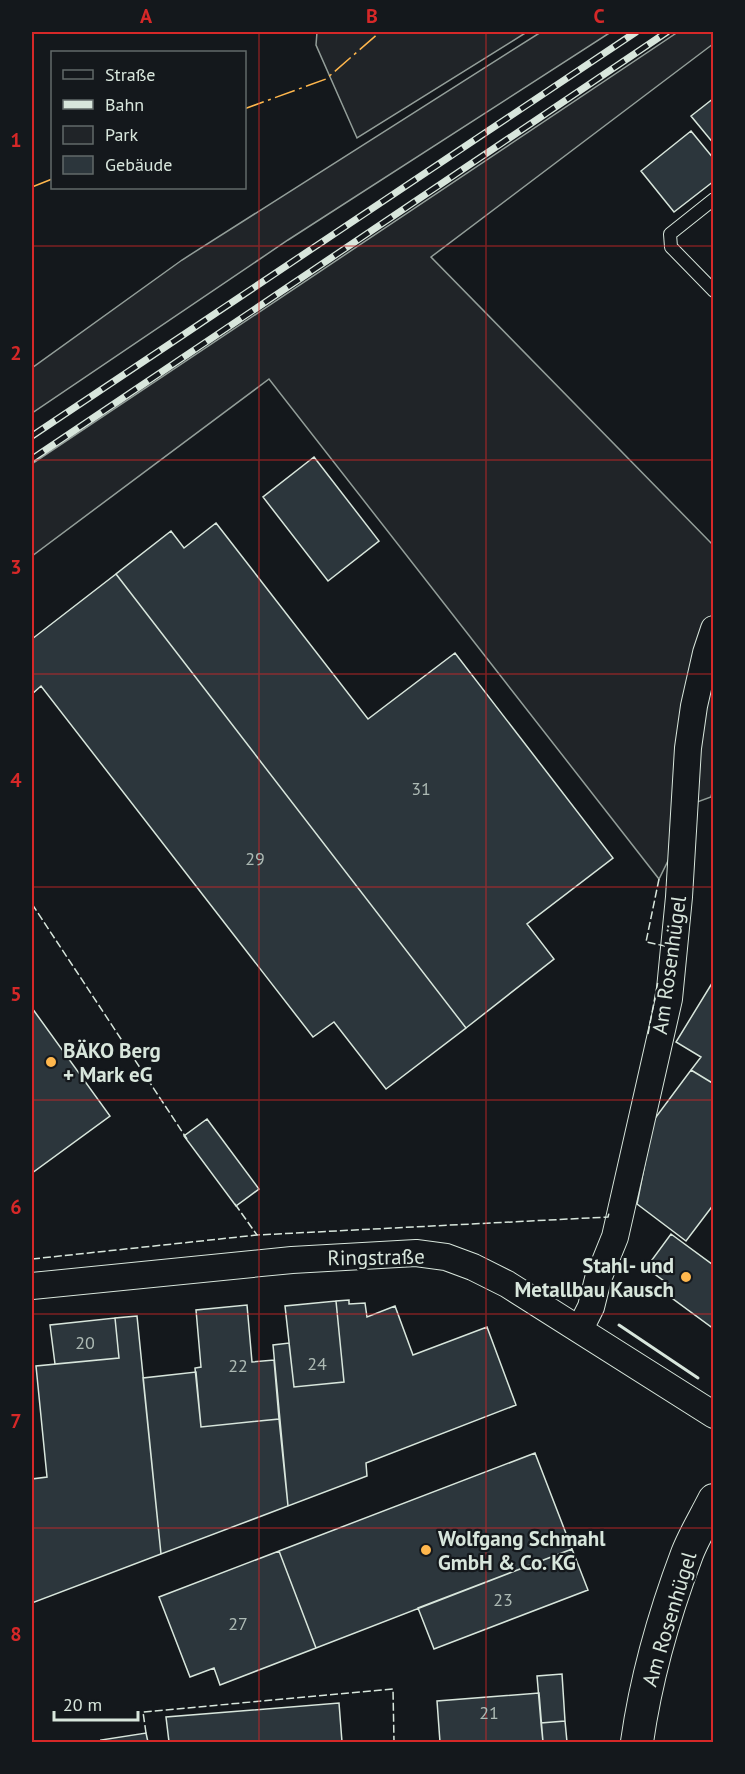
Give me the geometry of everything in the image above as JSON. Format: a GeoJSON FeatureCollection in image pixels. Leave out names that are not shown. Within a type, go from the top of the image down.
{"type":"FeatureCollection","features":[{"type":"Feature","properties":{"kind":"street","name":"Am Rosenhügel"},"geometry":{"type":"LineString","coordinates":[[580,1329],[591,1307],[598,1279],[615,1238],[669,999],[679,897],[688,748],[694,706],[714,629]]}},
{"type":"Feature","properties":{"kind":"street","name":"Ringstraße"},"geometry":{"type":"LineString","coordinates":[[32,1286],[292,1260],[416,1253],[446,1257],[507,1284],[714,1415]]}},
{"type":"Feature","properties":{"kind":"street","name":"Am Rosenhügel"},"geometry":{"type":"LineString","coordinates":[[637,1743],[643,1704],[663,1628],[688,1552],[714,1500]]}},
{"type":"Feature","properties":{"kind":"lane"},"geometry":{"type":"LineString","coordinates":[[714,199],[670,234],[671,247],[714,291]]}},
{"type":"Feature","properties":{"kind":"green space"},"geometry":{"type":"Polygon","coordinates":[[[317,32],[527,32],[357,138],[316,45],[317,32]]]}},
{"type":"Feature","properties":{"kind":"green space"},"geometry":{"type":"Polygon","coordinates":[[[541,32],[611,32],[288,240],[32,413],[32,368],[182,260],[541,32]]]}},
{"type":"Feature","properties":{"kind":"green space"},"geometry":{"type":"Polygon","coordinates":[[[678,32],[713,32],[713,44],[431,257],[713,545],[713,789],[711,797],[697,802],[659,879],[269,379],[32,556],[32,464],[678,32]]]}},
{"type":"Feature","properties":{"kind":"building"},"geometry":{"type":"Polygon","coordinates":[[[714,98],[714,144],[691,116],[714,98]]]}},
{"type":"Feature","properties":{"kind":"building"},"geometry":{"type":"Polygon","coordinates":[[[691,131],[714,159],[714,181],[674,212],[641,171],[691,131]]]}},
{"type":"Feature","properties":{"kind":"building"},"geometry":{"type":"Polygon","coordinates":[[[314,457],[379,541],[328,581],[263,497],[314,457]]]}},
{"type":"Feature","properties":{"kind":"building"},"geometry":{"type":"Polygon","coordinates":[[[216,523],[368,719],[455,653],[613,858],[527,924],[554,959],[466,1028],[116,574],[171,531],[184,548],[216,523]]]}},
{"type":"Feature","properties":{"kind":"building"},"geometry":{"type":"Polygon","coordinates":[[[116,574],[466,1028],[386,1089],[334,1022],[313,1037],[41,686],[32,694],[32,639],[116,574]]]}},
{"type":"Feature","properties":{"kind":"building"},"geometry":{"type":"Polygon","coordinates":[[[714,980],[714,1084],[691,1070],[701,1057],[676,1042],[714,980]]]}},
{"type":"Feature","properties":{"kind":"building","name":"BÄKO Berg + Mark eG"},"geometry":{"type":"Polygon","coordinates":[[[32,1008],[110,1116],[32,1173],[32,1008]]]}},
{"type":"Feature","properties":{"kind":"building"},"geometry":{"type":"Polygon","coordinates":[[[691,1070],[714,1084],[714,1204],[686,1241],[637,1204],[653,1121],[691,1070]]]}},
{"type":"Feature","properties":{"kind":"building"},"geometry":{"type":"Polygon","coordinates":[[[207,1119],[259,1189],[236,1206],[184,1136],[207,1119]]]}},
{"type":"Feature","properties":{"kind":"building","name":"Stahl- und Metallbau Kausch"},"geometry":{"type":"Polygon","coordinates":[[[671,1234],[712,1264],[714,1263],[714,1329],[665,1293],[671,1286],[646,1268],[671,1234]]]}},
{"type":"Feature","properties":{"kind":"building"},"geometry":{"type":"Polygon","coordinates":[[[349,1300],[349,1304],[365,1303],[367,1317],[395,1306],[413,1355],[487,1327],[516,1405],[366,1463],[367,1476],[288,1506],[273,1345],[289,1343],[294,1387],[344,1382],[336,1301],[349,1300]]]}},
{"type":"Feature","properties":{"kind":"building"},"geometry":{"type":"Polygon","coordinates":[[[336,1301],[344,1382],[294,1387],[285,1306],[336,1301]]]}},
{"type":"Feature","properties":{"kind":"building"},"geometry":{"type":"Polygon","coordinates":[[[247,1305],[252,1362],[274,1360],[279,1419],[201,1427],[195,1368],[201,1367],[196,1310],[247,1305]]]}},
{"type":"Feature","properties":{"kind":"building"},"geometry":{"type":"Polygon","coordinates":[[[137,1316],[161,1554],[32,1603],[32,1479],[47,1477],[36,1366],[119,1358],[115,1318],[137,1316]]]}},
{"type":"Feature","properties":{"kind":"building"},"geometry":{"type":"Polygon","coordinates":[[[115,1318],[119,1358],[55,1364],[50,1325],[115,1318]]]}},
{"type":"Feature","properties":{"kind":"building"},"geometry":{"type":"Polygon","coordinates":[[[196,1372],[201,1427],[279,1419],[288,1506],[161,1554],[143,1378],[196,1372]]]}},
{"type":"Feature","properties":{"kind":"building","name":"Wolfgang Schmahl GmbH & Co. KG"},"geometry":{"type":"Polygon","coordinates":[[[535,1453],[572,1549],[316,1648],[279,1551],[535,1453]]]}},
{"type":"Feature","properties":{"kind":"building","name":"Wolfgang Schmahl GmbH & Co. KG"},"geometry":{"type":"Polygon","coordinates":[[[572,1549],[588,1590],[434,1649],[418,1608],[572,1549]]]}},
{"type":"Feature","properties":{"kind":"building"},"geometry":{"type":"Polygon","coordinates":[[[279,1551],[316,1648],[220,1685],[214,1668],[190,1677],[159,1597],[279,1551]]]}},
{"type":"Feature","properties":{"kind":"building"},"geometry":{"type":"Polygon","coordinates":[[[562,1674],[565,1721],[541,1723],[537,1676],[562,1674]]]}},
{"type":"Feature","properties":{"kind":"building"},"geometry":{"type":"Polygon","coordinates":[[[539,1693],[543,1742],[440,1742],[437,1701],[539,1693]]]}},
{"type":"Feature","properties":{"kind":"building"},"geometry":{"type":"Polygon","coordinates":[[[339,1703],[342,1742],[169,1742],[166,1717],[339,1703]]]}},
{"type":"Feature","properties":{"kind":"building"},"geometry":{"type":"Polygon","coordinates":[[[565,1721],[567,1742],[543,1742],[541,1723],[565,1721]]]}},
{"type":"Feature","properties":{"kind":"building"},"geometry":{"type":"Polygon","coordinates":[[[146,1733],[148,1742],[102,1742],[101,1740],[146,1733]]]}},
{"type":"Feature","properties":{"kind":"railway"},"geometry":{"type":"LineString","coordinates":[[32,436],[636,32]]}},
{"type":"Feature","properties":{"kind":"railway"},"geometry":{"type":"LineString","coordinates":[[32,459],[667,32]]}},
{"type":"Feature","properties":{"kind":"fence"},"geometry":{"type":"LineString","coordinates":[[659,879],[646,942],[665,946]]}},
{"type":"Feature","properties":{"kind":"fence"},"geometry":{"type":"LineString","coordinates":[[32,904],[187,1139]]}},
{"type":"Feature","properties":{"kind":"fence"},"geometry":{"type":"LineString","coordinates":[[648,1034],[658,981]]}},
{"type":"Feature","properties":{"kind":"fence"},"geometry":{"type":"LineString","coordinates":[[235,1204],[257,1235],[608,1217],[609,1213]]}},
{"type":"Feature","properties":{"kind":"fence"},"geometry":{"type":"LineString","coordinates":[[32,1259],[257,1235]]}},
{"type":"Feature","properties":{"kind":"fence"},"geometry":{"type":"LineString","coordinates":[[146,1733],[143,1712],[393,1689],[394,1742]]}},
{"type":"Feature","properties":{"kind":"wall"},"geometry":{"type":"LineString","coordinates":[[619,1325],[698,1378]]}},
{"type":"Feature","properties":{"kind":"power"},"geometry":{"type":"LineString","coordinates":[[246,108],[326,79],[380,32]]}},
{"type":"Feature","properties":{"kind":"power"},"geometry":{"type":"LineString","coordinates":[[32,187],[51,179]]}},
{"type":"Feature","properties":{"kind":"place","name":"BÄKO Berg + Mark eG"},"geometry":{"type":"Point","coordinates":[51,1062]}},
{"type":"Feature","properties":{"kind":"place","name":"Stahl- und Metallbau Kausch"},"geometry":{"type":"Point","coordinates":[686,1277]}},
{"type":"Feature","properties":{"kind":"place","name":"Wolfgang Schmahl GmbH & Co. KG"},"geometry":{"type":"Point","coordinates":[426,1550]}}]}
